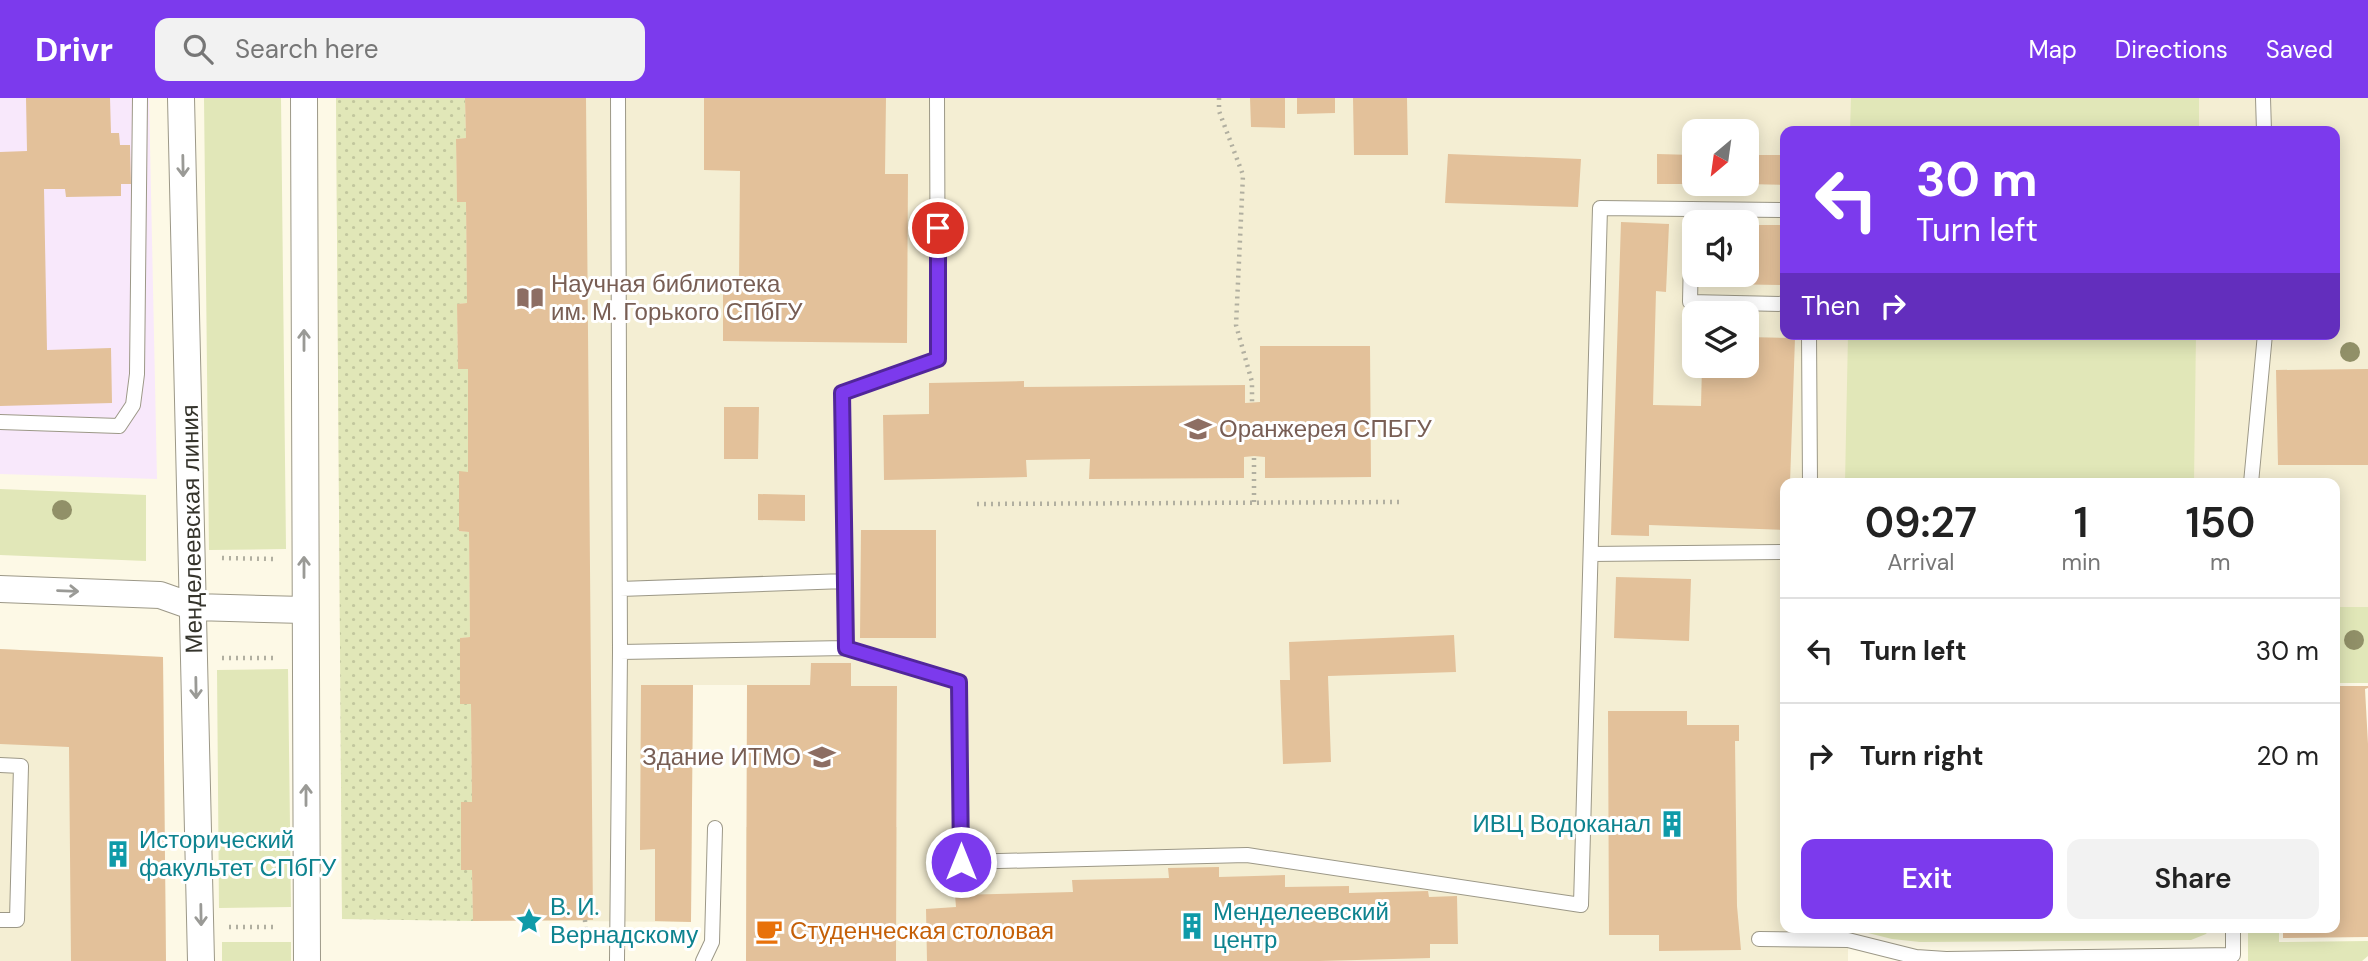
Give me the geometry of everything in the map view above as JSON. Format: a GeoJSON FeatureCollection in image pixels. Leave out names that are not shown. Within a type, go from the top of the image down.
{"type":"FeatureCollection","features":[{"type":"Feature","properties":{"kind":"street","name":"Менделеевская линия"},"geometry":{"type":"LineString","coordinates":[[181,98],[201,961]]}},
{"type":"Feature","properties":{"kind":"street"},"geometry":{"type":"LineString","coordinates":[[304,98],[307,961]]}},
{"type":"Feature","properties":{"kind":"street"},"geometry":{"type":"LineString","coordinates":[[0,589],[160,595],[194,607],[304,610]]}},
{"type":"Feature","properties":{"kind":"lane"},"geometry":{"type":"LineString","coordinates":[[0,422],[120,426],[133,405],[137,374],[141,98]]}},
{"type":"Feature","properties":{"kind":"lane"},"geometry":{"type":"LineString","coordinates":[[617,961],[620,652],[618,98]]}},
{"type":"Feature","properties":{"kind":"lane"},"geometry":{"type":"LineString","coordinates":[[846,648],[842,393],[938,359],[937,98]]}},
{"type":"Feature","properties":{"kind":"lane"},"geometry":{"type":"LineString","coordinates":[[2263,98],[2264,126]]}},
{"type":"Feature","properties":{"kind":"lane"},"geometry":{"type":"LineString","coordinates":[[620,652],[846,648],[959,682],[961,862],[1247,855],[1581,905],[1600,208],[1780,209]]}},
{"type":"Feature","properties":{"kind":"lane"},"geometry":{"type":"LineString","coordinates":[[1692,209],[1690,302],[1780,304]]}},
{"type":"Feature","properties":{"kind":"lane"},"geometry":{"type":"LineString","coordinates":[[1809,340],[1810,478]]}},
{"type":"Feature","properties":{"kind":"lane"},"geometry":{"type":"LineString","coordinates":[[2252,478],[2265,340]]}},
{"type":"Feature","properties":{"kind":"lane"},"geometry":{"type":"LineString","coordinates":[[1591,554],[1780,552]]}},
{"type":"Feature","properties":{"kind":"lane"},"geometry":{"type":"LineString","coordinates":[[620,589],[845,581]]}},
{"type":"Feature","properties":{"kind":"lane"},"geometry":{"type":"LineString","coordinates":[[0,765],[21,766],[16,920],[0,920]]}},
{"type":"Feature","properties":{"kind":"lane"},"geometry":{"type":"LineString","coordinates":[[703,961],[712,942],[715,828]]}},
{"type":"Feature","properties":{"kind":"lane"},"geometry":{"type":"LineString","coordinates":[[1759,939],[1847,940],[1916,957],[1946,960],[2233,955],[2233,933]]}},
{"type":"Feature","properties":{"kind":"path"},"geometry":{"type":"LineString","coordinates":[[1219,98],[1219,111],[1243,175],[1236,325],[1252,382],[1252,402]]}},
{"type":"Feature","properties":{"kind":"path"},"geometry":{"type":"LineString","coordinates":[[1254,456],[1254,502]]}},
{"type":"Feature","properties":{"kind":"path"},"geometry":{"type":"LineString","coordinates":[[977,505],[1399,502]]}},
{"type":"Feature","properties":{"kind":"path"},"geometry":{"type":"LineString","coordinates":[[211,558],[285,559]]}},
{"type":"Feature","properties":{"kind":"path"},"geometry":{"type":"LineString","coordinates":[[216,658],[288,658]]}},
{"type":"Feature","properties":{"kind":"path"},"geometry":{"type":"LineString","coordinates":[[585,920],[586,937]]}},
{"type":"Feature","properties":{"kind":"path"},"geometry":{"type":"LineString","coordinates":[[220,927],[279,927]]}},
{"type":"Feature","properties":{"kind":"shaded area"},"geometry":{"type":"Polygon","coordinates":[[[0,98],[149,98],[157,479],[0,474],[0,98]]]}},
{"type":"Feature","properties":{"kind":"shaded area"},"geometry":{"type":"Polygon","coordinates":[[[336,98],[2368,98],[2368,607],[2340,607],[2340,478],[1780,478],[1780,933],[1848,933],[1848,961],[746,961],[746,827],[897,827],[897,686],[851,686],[851,663],[811,663],[810,685],[693,685],[691,922],[342,919],[336,98]]]}},
{"type":"Feature","properties":{"kind":"shaded area","name":"Исторический факультет СПбГУ"},"geometry":{"type":"Polygon","coordinates":[[[0,649],[163,657],[166,961],[0,961],[0,649]]]}},
{"type":"Feature","properties":{"kind":"green space"},"geometry":{"type":"Polygon","coordinates":[[[204,98],[281,98],[286,549],[209,550],[204,98]]]}},
{"type":"Feature","properties":{"kind":"green space"},"geometry":{"type":"Polygon","coordinates":[[[336,98],[465,98],[466,138],[456,139],[457,201],[466,202],[467,303],[457,304],[458,368],[468,369],[468,472],[459,472],[459,531],[469,532],[470,637],[460,638],[460,704],[471,704],[472,802],[461,803],[461,869],[472,870],[473,921],[342,919],[336,98]]]}},
{"type":"Feature","properties":{"kind":"green space"},"geometry":{"type":"Polygon","coordinates":[[[1851,98],[2199,98],[2199,126],[1850,126],[1851,98]]]}},
{"type":"Feature","properties":{"kind":"green space"},"geometry":{"type":"Polygon","coordinates":[[[1848,340],[2196,340],[2194,478],[1845,478],[1848,340]]]}},
{"type":"Feature","properties":{"kind":"green space"},"geometry":{"type":"Polygon","coordinates":[[[0,489],[146,495],[146,561],[0,555],[0,489]]]}},
{"type":"Feature","properties":{"kind":"green space"},"geometry":{"type":"Polygon","coordinates":[[[2340,607],[2368,607],[2368,683],[2340,683],[2340,607]]]}},
{"type":"Feature","properties":{"kind":"green space"},"geometry":{"type":"Polygon","coordinates":[[[288,669],[291,907],[219,908],[217,670],[288,669]]]}},
{"type":"Feature","properties":{"kind":"green space"},"geometry":{"type":"Polygon","coordinates":[[[1868,933],[2207,933],[2191,940],[1920,942],[1868,933]]]}},
{"type":"Feature","properties":{"kind":"green space"},"geometry":{"type":"Polygon","coordinates":[[[2248,933],[2279,933],[2279,942],[2368,941],[2368,956],[2362,961],[2248,961],[2248,933]]]}},
{"type":"Feature","properties":{"kind":"green space"},"geometry":{"type":"Polygon","coordinates":[[[222,942],[291,942],[291,961],[222,961],[222,942]]]}},
{"type":"Feature","properties":{"kind":"building"},"geometry":{"type":"Polygon","coordinates":[[[26,98],[110,98],[111,133],[119,133],[120,145],[130,145],[131,184],[121,184],[121,196],[66,197],[65,189],[44,189],[47,350],[111,348],[112,403],[0,406],[0,152],[27,151],[26,98]]]}},
{"type":"Feature","properties":{"kind":"building"},"geometry":{"type":"Polygon","coordinates":[[[465,98],[586,98],[593,920],[473,921],[472,870],[461,870],[461,802],[472,802],[471,704],[460,704],[460,638],[470,637],[469,532],[459,531],[459,471],[468,472],[468,369],[458,369],[457,304],[467,303],[466,202],[457,202],[456,139],[466,138],[465,98]]]}},
{"type":"Feature","properties":{"kind":"building"},"geometry":{"type":"Polygon","coordinates":[[[704,98],[886,98],[885,174],[908,174],[907,343],[723,341],[723,283],[739,284],[740,171],[704,170],[704,98]]]}},
{"type":"Feature","properties":{"kind":"building"},"geometry":{"type":"Polygon","coordinates":[[[1250,98],[1285,98],[1285,128],[1251,127],[1250,98]]]}},
{"type":"Feature","properties":{"kind":"building"},"geometry":{"type":"Polygon","coordinates":[[[1297,98],[1335,98],[1335,113],[1297,114],[1297,98]]]}},
{"type":"Feature","properties":{"kind":"building"},"geometry":{"type":"Polygon","coordinates":[[[1353,98],[1407,98],[1408,155],[1354,155],[1353,98]]]}},
{"type":"Feature","properties":{"kind":"building"},"geometry":{"type":"Polygon","coordinates":[[[1448,154],[1581,159],[1578,207],[1445,203],[1448,154]]]}},
{"type":"Feature","properties":{"kind":"building"},"geometry":{"type":"Polygon","coordinates":[[[1657,154],[1682,155],[1682,184],[1657,184],[1657,154]]]}},
{"type":"Feature","properties":{"kind":"building"},"geometry":{"type":"Polygon","coordinates":[[[1759,155],[1780,155],[1780,185],[1759,184],[1759,155]]]}},
{"type":"Feature","properties":{"kind":"building"},"geometry":{"type":"Polygon","coordinates":[[[1621,222],[1669,224],[1666,292],[1656,291],[1653,405],[1701,406],[1702,378],[1759,378],[1759,337],[1795,340],[1790,478],[1780,478],[1780,530],[1649,525],[1649,536],[1611,535],[1621,222]]]}},
{"type":"Feature","properties":{"kind":"building"},"geometry":{"type":"Polygon","coordinates":[[[1759,225],[1780,225],[1780,285],[1759,285],[1759,225]]]}},
{"type":"Feature","properties":{"kind":"building","name":"Оранжерея СПБГУ"},"geometry":{"type":"Polygon","coordinates":[[[1260,346],[1370,346],[1371,477],[1265,478],[1265,457],[1254,456],[1244,457],[1244,478],[1089,479],[1090,459],[1026,460],[1027,477],[884,480],[883,415],[929,414],[929,383],[1024,381],[1024,387],[1245,385],[1245,403],[1260,402],[1260,346]]]}},
{"type":"Feature","properties":{"kind":"building"},"geometry":{"type":"Polygon","coordinates":[[[2368,369],[2368,465],[2278,465],[2276,370],[2368,369]]]}},
{"type":"Feature","properties":{"kind":"building"},"geometry":{"type":"Polygon","coordinates":[[[724,407],[759,407],[758,459],[724,459],[724,407]]]}},
{"type":"Feature","properties":{"kind":"building"},"geometry":{"type":"Polygon","coordinates":[[[758,494],[805,495],[805,521],[758,520],[758,494]]]}},
{"type":"Feature","properties":{"kind":"building"},"geometry":{"type":"Polygon","coordinates":[[[861,530],[936,530],[936,638],[860,638],[861,530]]]}},
{"type":"Feature","properties":{"kind":"building"},"geometry":{"type":"Polygon","coordinates":[[[1616,577],[1691,579],[1689,641],[1614,638],[1616,577]]]}},
{"type":"Feature","properties":{"kind":"building"},"geometry":{"type":"Polygon","coordinates":[[[1454,635],[1456,672],[1328,676],[1331,762],[1283,764],[1280,680],[1290,680],[1289,642],[1454,635]]]}},
{"type":"Feature","properties":{"kind":"building","name":"Исторический факультет СПбГУ"},"geometry":{"type":"Polygon","coordinates":[[[0,649],[163,657],[166,961],[71,961],[69,747],[0,744],[0,649]]]}},
{"type":"Feature","properties":{"kind":"building"},"geometry":{"type":"Polygon","coordinates":[[[811,663],[851,663],[851,686],[897,686],[896,961],[746,961],[747,685],[810,685],[811,663]]]}},
{"type":"Feature","properties":{"kind":"building"},"geometry":{"type":"Polygon","coordinates":[[[641,685],[693,685],[691,922],[655,921],[655,849],[640,850],[641,685]]]}},
{"type":"Feature","properties":{"kind":"building"},"geometry":{"type":"Polygon","coordinates":[[[2340,686],[2368,686],[2365,689],[2368,744],[2368,937],[2283,938],[2283,933],[2340,933],[2340,686]]]}},
{"type":"Feature","properties":{"kind":"building","name":"ИВЦ Водоканал"},"geometry":{"type":"Polygon","coordinates":[[[1608,711],[1687,711],[1687,725],[1739,725],[1739,741],[1735,741],[1737,906],[1741,950],[1659,951],[1659,935],[1609,935],[1608,711]]]}},
{"type":"Feature","properties":{"kind":"building","name":"Менделеевский центр"},"geometry":{"type":"Polygon","coordinates":[[[1219,867],[1219,877],[1285,875],[1285,887],[1349,886],[1349,893],[1428,891],[1429,897],[1457,896],[1458,944],[1430,944],[1430,958],[1320,961],[927,961],[926,909],[956,907],[955,895],[1073,892],[1072,880],[1169,878],[1168,868],[1219,867]]]}},
{"type":"Feature","properties":{"kind":"place","name":"Научная библиотека им. М. Горького СПбГУ"},"geometry":{"type":"Point","coordinates":[530,298]}},
{"type":"Feature","properties":{"kind":"place","name":"Оранжерея СПБГУ"},"geometry":{"type":"Point","coordinates":[1198,429]}},
{"type":"Feature","properties":{"kind":"place","name":"Здание ИТМО"},"geometry":{"type":"Point","coordinates":[822,757]}},
{"type":"Feature","properties":{"kind":"place","name":"ИВЦ Водоканал"},"geometry":{"type":"Point","coordinates":[1672,824]}},
{"type":"Feature","properties":{"kind":"place","name":"Исторический факультет СПбГУ"},"geometry":{"type":"Point","coordinates":[118,854]}},
{"type":"Feature","properties":{"kind":"place","name":"В. И. Вернадскому"},"geometry":{"type":"Point","coordinates":[529,921]}},
{"type":"Feature","properties":{"kind":"place","name":"Менделеевский центр"},"geometry":{"type":"Point","coordinates":[1192,926]}},
{"type":"Feature","properties":{"kind":"place","name":"Студенческая столовая"},"geometry":{"type":"Point","coordinates":[769,931]}},
{"type":"Feature","properties":{"kind":"route"},"geometry":{"type":"LineString","coordinates":[[938,228],[938,359],[842,393],[846,648],[959,682],[961,862]]}}]}
